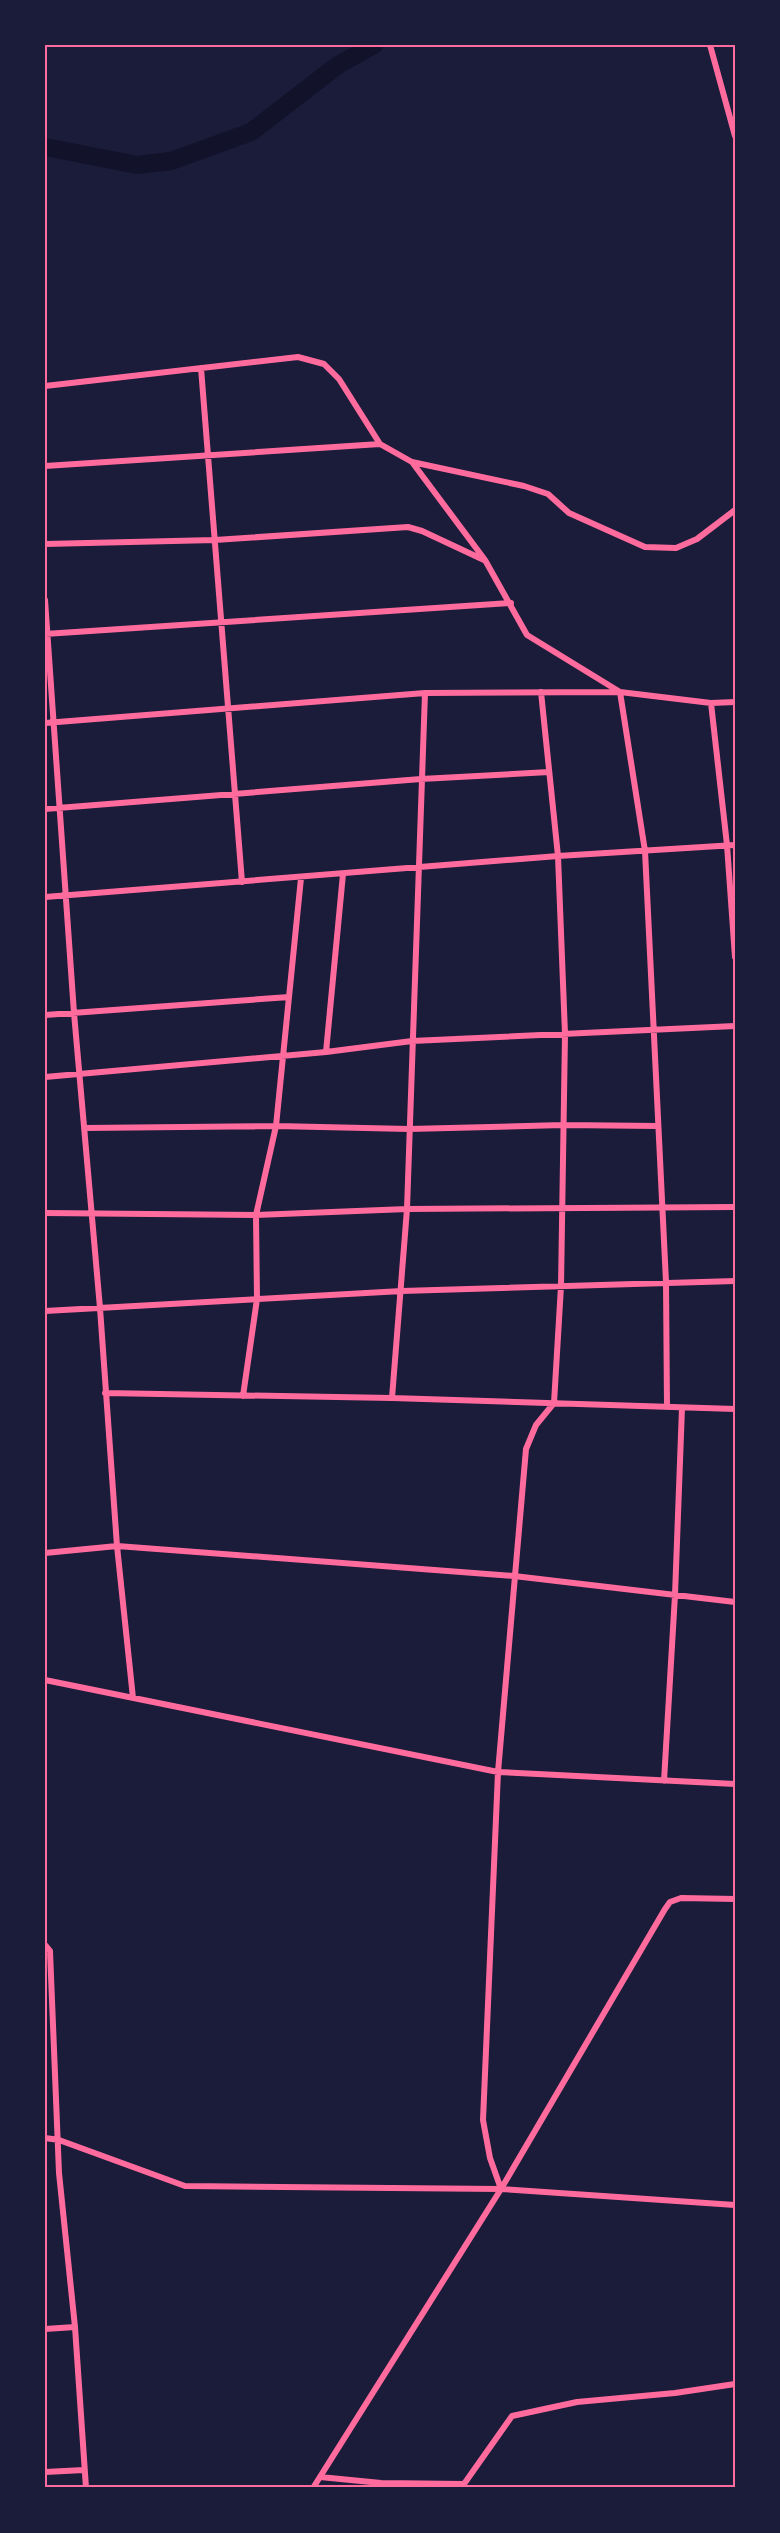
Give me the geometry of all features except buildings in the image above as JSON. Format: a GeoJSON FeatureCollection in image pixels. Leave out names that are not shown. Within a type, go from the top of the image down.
{"type":"FeatureCollection","features":[{"type":"Feature","properties":{"kind":"street"},"geometry":{"type":"LineString","coordinates":[[710,45],[735,135]]}},
{"type":"Feature","properties":{"kind":"street"},"geometry":{"type":"LineString","coordinates":[[727,104],[735,104]]}},
{"type":"Feature","properties":{"kind":"street"},"geometry":{"type":"LineString","coordinates":[[45,386],[297,357],[324,364],[339,379],[380,444],[412,462],[524,486],[548,494],[569,513],[645,547],[676,548],[697,539],[735,510]]}},
{"type":"Feature","properties":{"kind":"street"},"geometry":{"type":"LineString","coordinates":[[201,368],[206,456],[215,540],[242,882]]}},
{"type":"Feature","properties":{"kind":"street"},"geometry":{"type":"LineString","coordinates":[[45,466],[380,444]]}},
{"type":"Feature","properties":{"kind":"street"},"geometry":{"type":"LineString","coordinates":[[412,462],[485,560],[527,635],[620,692],[645,850],[666,1282],[667,1407]]}},
{"type":"Feature","properties":{"kind":"street"},"geometry":{"type":"LineString","coordinates":[[45,544],[215,540],[408,527],[422,531],[485,560]]}},
{"type":"Feature","properties":{"kind":"street"},"geometry":{"type":"LineString","coordinates":[[45,600],[74,1013],[100,1308],[117,1546],[133,1698]]}},
{"type":"Feature","properties":{"kind":"street"},"geometry":{"type":"LineString","coordinates":[[46,634],[511,603]]}},
{"type":"Feature","properties":{"kind":"street"},"geometry":{"type":"LineString","coordinates":[[45,723],[227,711],[425,693],[620,692],[711,703],[735,702]]}},
{"type":"Feature","properties":{"kind":"street"},"geometry":{"type":"LineString","coordinates":[[392,1398],[407,1209],[425,693]]}},
{"type":"Feature","properties":{"kind":"street"},"geometry":{"type":"LineString","coordinates":[[501,2189],[490,2158],[483,2120],[498,1772],[526,1449],[536,1425],[554,1403],[561,1286],[565,1034],[558,856],[541,693]]}},
{"type":"Feature","properties":{"kind":"street"},"geometry":{"type":"LineString","coordinates":[[711,703],[727,845],[735,957]]}},
{"type":"Feature","properties":{"kind":"street"},"geometry":{"type":"LineString","coordinates":[[45,809],[421,779],[549,772]]}},
{"type":"Feature","properties":{"kind":"street"},"geometry":{"type":"LineString","coordinates":[[45,897],[558,856],[735,845]]}},
{"type":"Feature","properties":{"kind":"street"},"geometry":{"type":"LineString","coordinates":[[326,1052],[343,874]]}},
{"type":"Feature","properties":{"kind":"street"},"geometry":{"type":"LineString","coordinates":[[243,1396],[257,1299],[256,1215],[276,1126],[301,878]]}},
{"type":"Feature","properties":{"kind":"street"},"geometry":{"type":"LineString","coordinates":[[45,1015],[289,997]]}},
{"type":"Feature","properties":{"kind":"street"},"geometry":{"type":"LineString","coordinates":[[45,1077],[326,1052],[412,1041],[735,1026]]}},
{"type":"Feature","properties":{"kind":"street"},"geometry":{"type":"LineString","coordinates":[[84,1128],[276,1126],[409,1129],[564,1125],[658,1126]]}},
{"type":"Feature","properties":{"kind":"street"},"geometry":{"type":"LineString","coordinates":[[45,1213],[256,1215],[407,1209],[735,1207]]}},
{"type":"Feature","properties":{"kind":"street"},"geometry":{"type":"LineString","coordinates":[[45,1311],[402,1291],[735,1281]]}},
{"type":"Feature","properties":{"kind":"street"},"geometry":{"type":"LineString","coordinates":[[105,1393],[392,1398],[735,1409]]}},
{"type":"Feature","properties":{"kind":"street"},"geometry":{"type":"LineString","coordinates":[[664,1781],[675,1595],[682,1408]]}},
{"type":"Feature","properties":{"kind":"street"},"geometry":{"type":"LineString","coordinates":[[45,1553],[117,1546],[514,1576],[735,1602]]}},
{"type":"Feature","properties":{"kind":"street"},"geometry":{"type":"LineString","coordinates":[[45,1680],[498,1772],[735,1784]]}},
{"type":"Feature","properties":{"kind":"street"},"geometry":{"type":"LineString","coordinates":[[313,2488],[501,2189],[670,1902],[681,1898],[735,1899]]}},
{"type":"Feature","properties":{"kind":"street"},"geometry":{"type":"LineString","coordinates":[[45,1945],[50,1951],[59,2173],[75,2327],[86,2488]]}},
{"type":"Feature","properties":{"kind":"street"},"geometry":{"type":"LineString","coordinates":[[45,2138],[59,2140],[185,2186],[501,2189],[735,2205]]}},
{"type":"Feature","properties":{"kind":"street"},"geometry":{"type":"LineString","coordinates":[[45,2329],[75,2327]]}},
{"type":"Feature","properties":{"kind":"street"},"geometry":{"type":"LineString","coordinates":[[320,2477],[381,2482],[464,2484],[512,2416],[577,2402],[675,2393],[735,2384]]}},
{"type":"Feature","properties":{"kind":"street"},"geometry":{"type":"LineString","coordinates":[[45,2472],[84,2470]]}},
{"type":"Feature","properties":{"kind":"waterway"},"geometry":{"type":"LineString","coordinates":[[45,147],[137,165],[171,161],[251,132],[338,65],[374,45]]}}]}
